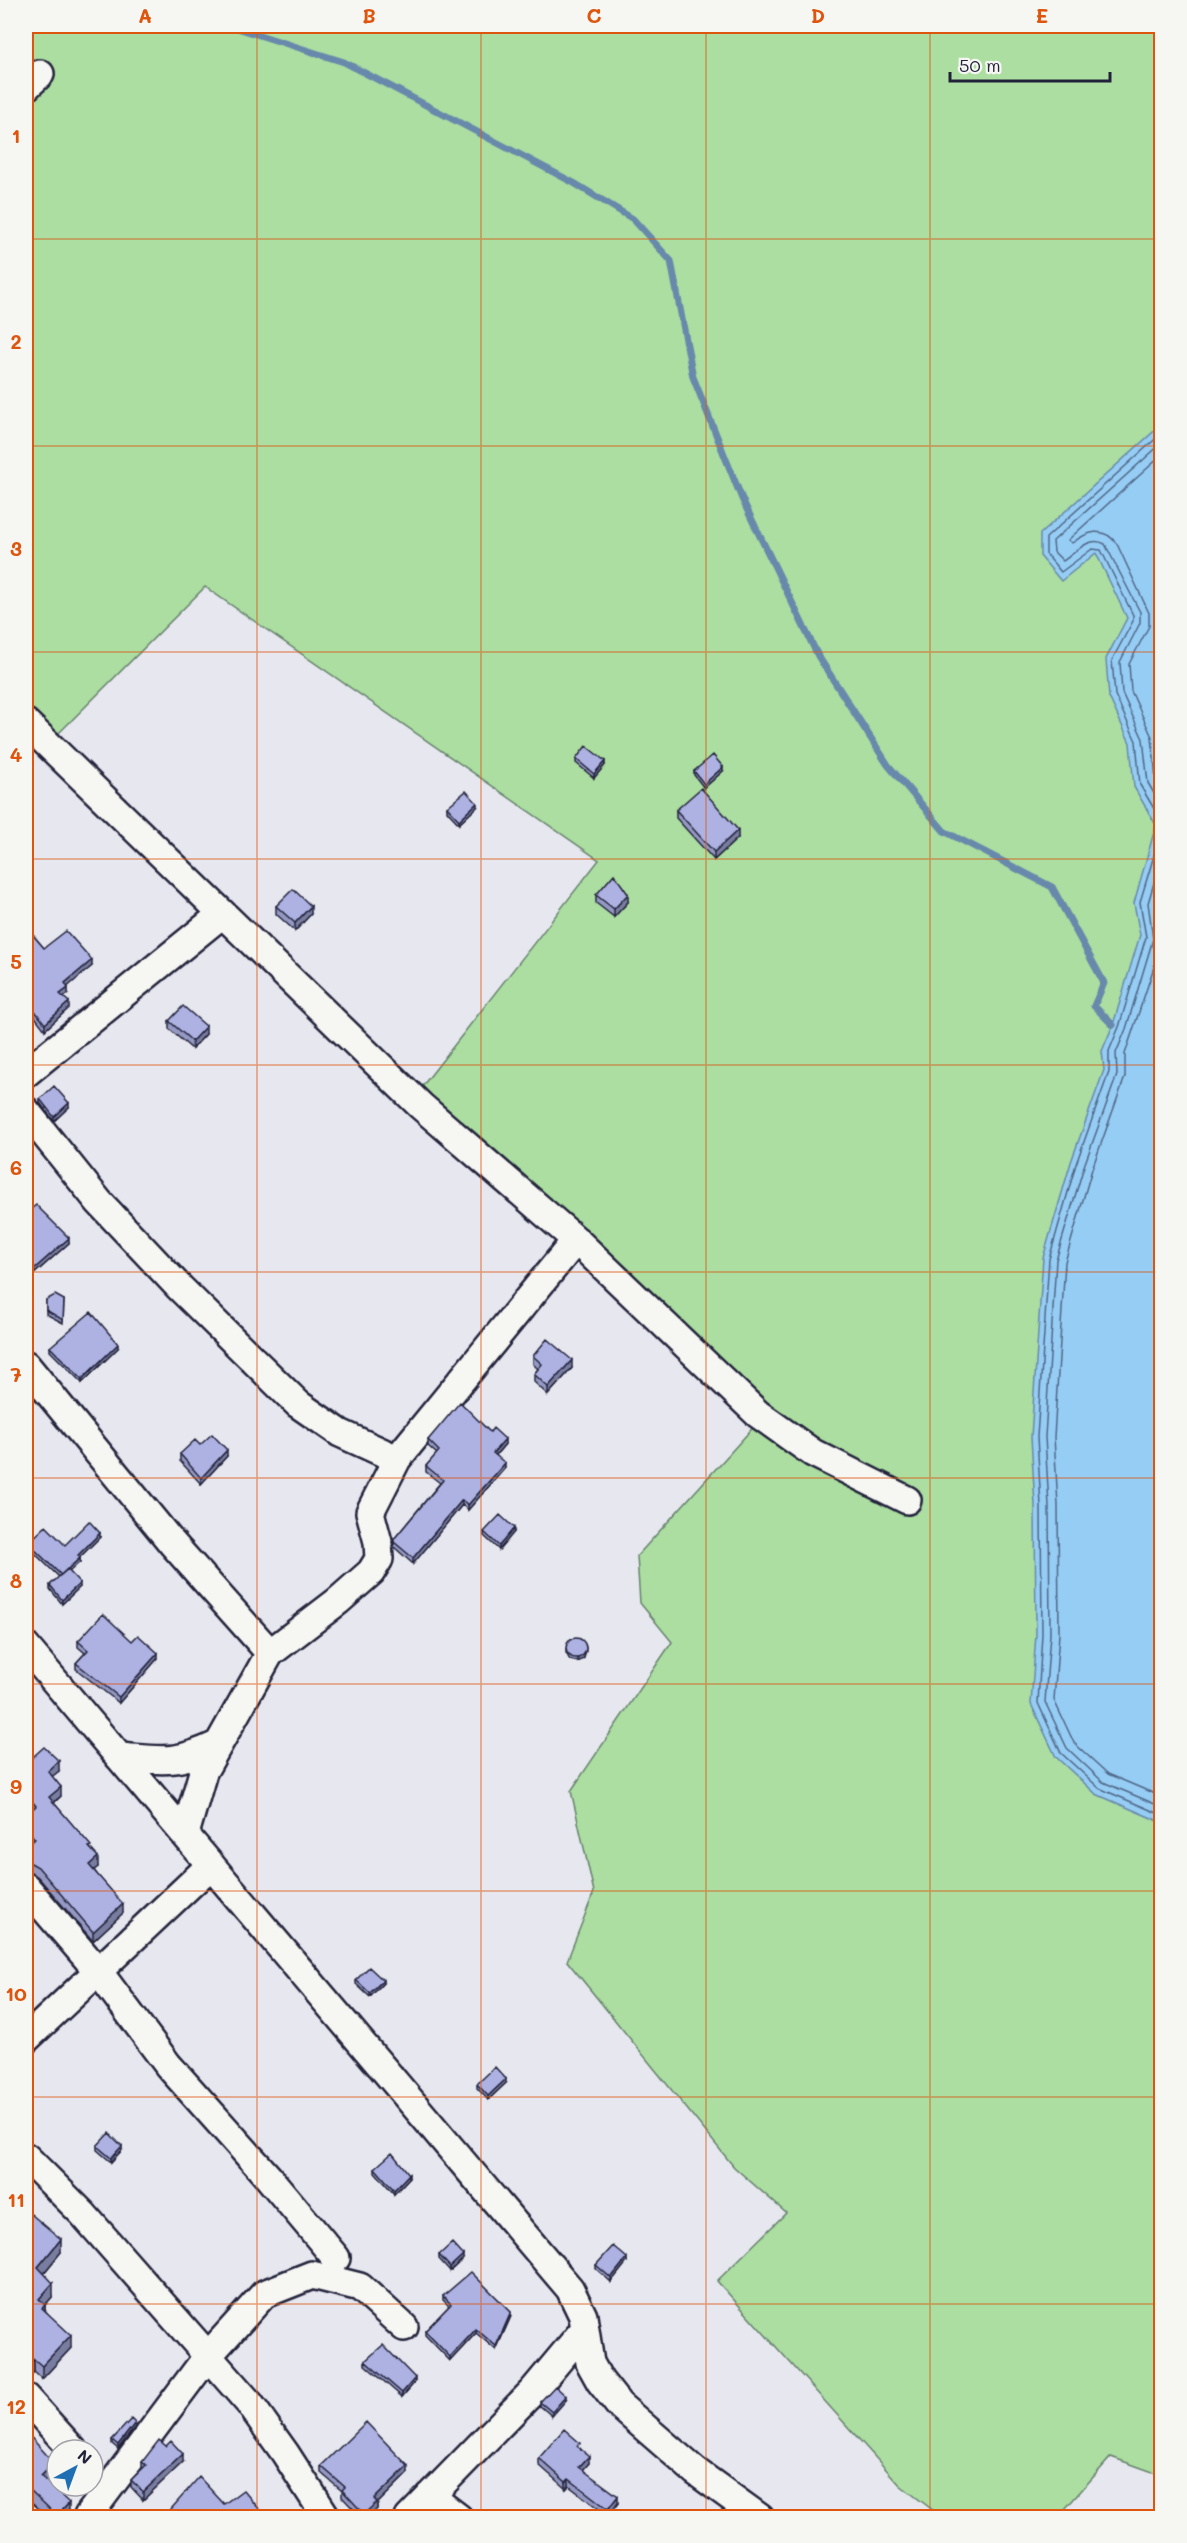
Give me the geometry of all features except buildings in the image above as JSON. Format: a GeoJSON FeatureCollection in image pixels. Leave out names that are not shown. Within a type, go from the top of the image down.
{"type":"FeatureCollection","features":[{"type":"Feature","properties":{"kind":"street"},"geometry":{"type":"LineString","coordinates":[[26,723],[420,1106],[576,1240],[758,1414],[813,1453],[907,1500]]}},
{"type":"Feature","properties":{"kind":"street"},"geometry":{"type":"LineString","coordinates":[[26,1073],[222,914]]}},
{"type":"Feature","properties":{"kind":"street"},"geometry":{"type":"LineString","coordinates":[[26,1111],[99,1202],[178,1286],[298,1404],[340,1433],[397,1459]]}},
{"type":"Feature","properties":{"kind":"street"},"geometry":{"type":"LineString","coordinates":[[185,1834],[203,1772],[270,1653],[338,1601],[371,1572],[379,1559],[378,1542],[370,1512],[397,1459],[576,1240]]}},
{"type":"Feature","properties":{"kind":"street"},"geometry":{"type":"LineString","coordinates":[[26,1365],[172,1544],[270,1653]]}},
{"type":"Feature","properties":{"kind":"street"},"geometry":{"type":"LineString","coordinates":[[26,1647],[570,2289],[583,2316],[590,2363],[600,2381],[619,2405],[694,2471],[754,2516]]}},
{"type":"Feature","properties":{"kind":"street"},"geometry":{"type":"LineString","coordinates":[[119,1757],[174,1761],[194,1756],[217,1745]]}},
{"type":"Feature","properties":{"kind":"street"},"geometry":{"type":"LineString","coordinates":[[26,2039],[211,1865]]}},
{"type":"Feature","properties":{"kind":"street"},"geometry":{"type":"LineString","coordinates":[[26,1887],[98,1971],[168,2065],[269,2178],[336,2258]]}},
{"type":"Feature","properties":{"kind":"street"},"geometry":{"type":"LineString","coordinates":[[26,2157],[83,2214],[250,2404],[327,2517]]}},
{"type":"Feature","properties":{"kind":"street"},"geometry":{"type":"LineString","coordinates":[[88,2517],[207,2357],[264,2294],[312,2275],[360,2287],[404,2327]]}},
{"type":"Feature","properties":{"kind":"street"},"geometry":{"type":"LineString","coordinates":[[409,2517],[533,2391],[584,2330]]}},
{"type":"Feature","properties":{"kind":"street"},"geometry":{"type":"LineString","coordinates":[[26,2398],[62,2438]]}},
{"type":"Feature","properties":{"kind":"street"},"geometry":{"type":"LineString","coordinates":[[430,2496],[459,2517]]}},
{"type":"Feature","properties":{"kind":"street"},"geometry":{"type":"LineString","coordinates":[[88,2517],[89,2498]]}},
{"type":"Feature","properties":{"kind":"green space"},"geometry":{"type":"Polygon","coordinates":[[[26,26],[1161,26],[1161,2475],[1111,2457],[1057,2518],[942,2517],[900,2485],[717,2281],[786,2213],[734,2167],[567,1961],[594,1892],[571,1791],[672,1642],[640,1603],[637,1556],[768,1411],[420,1089],[599,860],[205,587],[54,738],[26,711],[26,26]]]}},
{"type":"Feature","properties":{"kind":"water"},"geometry":{"type":"Polygon","coordinates":[[[1161,425],[1161,1822],[1096,1794],[1056,1757],[1031,1704],[1036,1634],[1035,1506],[1031,1437],[1043,1258],[1071,1162],[1104,1070],[1102,1051],[1113,1025],[1140,935],[1134,903],[1156,825],[1134,787],[1130,743],[1109,697],[1106,659],[1127,618],[1096,553],[1061,581],[1040,556],[1040,534],[1161,425]]]}},
{"type":"Feature","properties":{"kind":"waterway"},"geometry":{"type":"LineString","coordinates":[[231,26],[344,62],[574,183],[633,219],[671,261],[693,377],[742,499],[818,656],[888,765],[944,831],[1052,887],[1104,983],[1094,1006],[1113,1025]]}}]}
